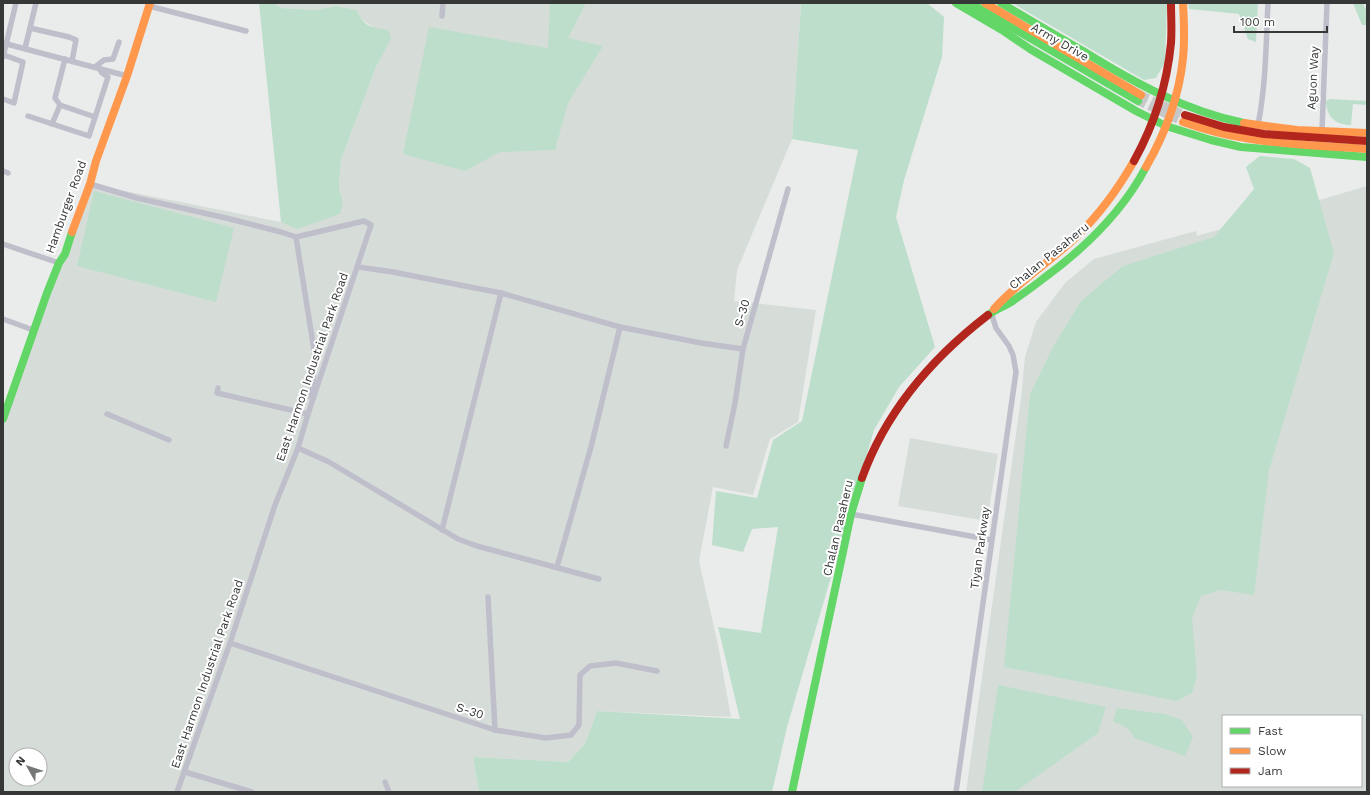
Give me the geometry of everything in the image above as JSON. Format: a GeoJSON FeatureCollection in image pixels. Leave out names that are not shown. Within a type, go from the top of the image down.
{"type":"FeatureCollection","features":[{"type":"Feature","properties":{"kind":"main road"},"geometry":{"type":"LineString","coordinates":[[956,3],[1002,30],[1030,49],[1153,118],[1167,124],[1211,140],[1241,147],[1367,157]]}},
{"type":"Feature","properties":{"kind":"main road","name":"Army Drive"},"geometry":{"type":"LineString","coordinates":[[970,3],[1140,98],[985,3]]}},
{"type":"Feature","properties":{"kind":"main road"},"geometry":{"type":"LineString","coordinates":[[1001,3],[1160,98],[1174,104],[1218,117],[1258,125],[1322,131],[1367,133]]}},
{"type":"Feature","properties":{"kind":"main road","name":"Chalan Pasaheru"},"geometry":{"type":"LineString","coordinates":[[792,792],[851,514],[868,462],[883,429],[901,401],[932,364],[991,312],[1008,294],[1074,238],[1099,213],[1119,186],[1137,154],[1160,98],[1170,49],[1171,3]]}},
{"type":"Feature","properties":{"kind":"main road","name":"Chalan Pasaheru"},"geometry":{"type":"LineString","coordinates":[[991,312],[1013,300],[1068,260],[1096,235],[1120,208],[1141,178],[1153,156],[1174,104],[1182,69],[1184,52],[1183,3]]}},
{"type":"Feature","properties":{"kind":"main road","name":"Hamburger Road"},"geometry":{"type":"LineString","coordinates":[[3,419],[46,293],[59,263],[65,254],[75,222],[90,184],[96,161],[127,76],[150,4]]}},
{"type":"Feature","properties":{"kind":"main road"},"geometry":{"type":"LineString","coordinates":[[1367,141],[1250,132],[1184,119],[1220,134],[1249,139],[1367,149]]}},
{"type":"Feature","properties":{"kind":"street"},"geometry":{"type":"LineString","coordinates":[[3,99],[14,103],[22,62],[3,57],[5,43],[16,3]]}},
{"type":"Feature","properties":{"kind":"street"},"geometry":{"type":"LineString","coordinates":[[25,48],[36,3]]}},
{"type":"Feature","properties":{"kind":"street"},"geometry":{"type":"LineString","coordinates":[[442,16],[443,3]]}},
{"type":"Feature","properties":{"kind":"street"},"geometry":{"type":"LineString","coordinates":[[1258,125],[1261,111],[1268,3]]}},
{"type":"Feature","properties":{"kind":"street","name":"Aguon Way"},"geometry":{"type":"LineString","coordinates":[[1322,131],[1327,3]]}},
{"type":"Feature","properties":{"kind":"street"},"geometry":{"type":"LineString","coordinates":[[150,4],[246,31]]}},
{"type":"Feature","properties":{"kind":"street"},"geometry":{"type":"LineString","coordinates":[[30,28],[70,37],[76,40],[72,61]]}},
{"type":"Feature","properties":{"kind":"street"},"geometry":{"type":"LineString","coordinates":[[97,68],[104,60],[114,59],[120,42]]}},
{"type":"Feature","properties":{"kind":"street"},"geometry":{"type":"LineString","coordinates":[[5,43],[127,76]]}},
{"type":"Feature","properties":{"kind":"street"},"geometry":{"type":"LineString","coordinates":[[65,59],[54,98],[60,105],[95,117]]}},
{"type":"Feature","properties":{"kind":"street"},"geometry":{"type":"LineString","coordinates":[[28,116],[89,136],[108,78],[97,68]]}},
{"type":"Feature","properties":{"kind":"street"},"geometry":{"type":"LineString","coordinates":[[52,124],[60,105]]}},
{"type":"Feature","properties":{"kind":"street"},"geometry":{"type":"LineString","coordinates":[[90,184],[137,198],[232,219],[296,237],[315,356],[313,385],[308,414],[217,393],[218,388]]}},
{"type":"Feature","properties":{"kind":"street","name":"S-30"},"geometry":{"type":"LineString","coordinates":[[726,446],[735,403],[743,349],[788,189]]}},
{"type":"Feature","properties":{"kind":"street","name":"East Harmon Industrial Park Road"},"geometry":{"type":"LineString","coordinates":[[177,792],[230,643],[276,505],[298,448],[371,225],[364,221],[296,237]]}},
{"type":"Feature","properties":{"kind":"street"},"geometry":{"type":"LineString","coordinates":[[3,244],[59,263]]}},
{"type":"Feature","properties":{"kind":"street"},"geometry":{"type":"LineString","coordinates":[[358,267],[393,272],[501,293],[620,326],[701,343],[743,349]]}},
{"type":"Feature","properties":{"kind":"street"},"geometry":{"type":"LineString","coordinates":[[442,530],[501,293]]}},
{"type":"Feature","properties":{"kind":"street","name":"Tiyan Parkway"},"geometry":{"type":"LineString","coordinates":[[956,792],[1016,372],[1013,355],[996,328],[991,312]]}},
{"type":"Feature","properties":{"kind":"street"},"geometry":{"type":"LineString","coordinates":[[3,319],[33,330]]}},
{"type":"Feature","properties":{"kind":"street"},"geometry":{"type":"LineString","coordinates":[[557,568],[591,447],[620,326]]}},
{"type":"Feature","properties":{"kind":"street"},"geometry":{"type":"LineString","coordinates":[[107,414],[169,440]]}},
{"type":"Feature","properties":{"kind":"street"},"geometry":{"type":"LineString","coordinates":[[298,448],[330,462],[458,539],[477,546],[600,579]]}},
{"type":"Feature","properties":{"kind":"street"},"geometry":{"type":"LineString","coordinates":[[851,514],[992,540]]}},
{"type":"Feature","properties":{"kind":"street"},"geometry":{"type":"LineString","coordinates":[[488,597],[495,730]]}},
{"type":"Feature","properties":{"kind":"street","name":"S-30"},"geometry":{"type":"LineString","coordinates":[[230,643],[495,730],[546,738],[571,735],[578,725],[580,675],[590,666],[616,663],[657,671]]}},
{"type":"Feature","properties":{"kind":"street"},"geometry":{"type":"LineString","coordinates":[[185,772],[252,792]]}},
{"type":"Feature","properties":{"kind":"street"},"geometry":{"type":"LineString","coordinates":[[385,782],[389,792]]}},
{"type":"Feature","properties":{"kind":"shaded area"},"geometry":{"type":"Polygon","coordinates":[[[274,3],[801,3],[792,139],[737,270],[734,301],[816,310],[798,422],[770,439],[753,495],[713,487],[699,561],[718,645],[731,717],[597,711],[585,744],[568,762],[473,757],[479,792],[3,792],[3,419],[90,184],[281,222],[290,226],[343,202],[339,187],[341,160],[376,67],[391,39],[361,19],[357,10],[336,6],[315,10],[281,8],[274,3]]]}},
{"type":"Feature","properties":{"kind":"shaded area"},"geometry":{"type":"Polygon","coordinates":[[[1367,186],[1367,792],[966,792],[1021,398],[1025,357],[1036,322],[1065,283],[1094,259],[1196,231],[1197,236],[1367,186]]]}},
{"type":"Feature","properties":{"kind":"shaded area"},"geometry":{"type":"Polygon","coordinates":[[[910,438],[998,454],[987,521],[898,506],[910,438]]]}},
{"type":"Feature","properties":{"kind":"green space"},"geometry":{"type":"Polygon","coordinates":[[[259,3],[274,3],[281,8],[315,10],[336,6],[357,10],[369,26],[389,30],[391,39],[376,67],[341,160],[339,187],[343,202],[340,214],[297,229],[281,222],[259,3]]]}},
{"type":"Feature","properties":{"kind":"green space"},"geometry":{"type":"Polygon","coordinates":[[[550,3],[586,3],[568,38],[603,46],[568,103],[555,150],[500,152],[465,171],[403,154],[429,27],[548,48],[550,3]]]}},
{"type":"Feature","properties":{"kind":"green space"},"geometry":{"type":"Polygon","coordinates":[[[801,3],[927,3],[944,17],[942,57],[904,180],[896,217],[935,347],[899,387],[874,430],[787,727],[772,792],[479,792],[473,757],[568,762],[585,744],[597,711],[740,719],[718,627],[761,633],[778,527],[752,529],[743,552],[712,545],[716,491],[757,498],[773,440],[802,421],[858,150],[792,139],[801,3]]]}},
{"type":"Feature","properties":{"kind":"green space"},"geometry":{"type":"Polygon","coordinates":[[[1012,3],[1167,3],[1165,62],[1156,78],[1144,80],[1012,3]]]}},
{"type":"Feature","properties":{"kind":"green space"},"geometry":{"type":"Polygon","coordinates":[[[1188,3],[1258,3],[1256,42],[1248,39],[1239,14],[1189,9],[1188,3]]]}},
{"type":"Feature","properties":{"kind":"green space"},"geometry":{"type":"Polygon","coordinates":[[[1353,3],[1363,3],[1367,12],[1367,25],[1362,25],[1353,3]]]}},
{"type":"Feature","properties":{"kind":"green space"},"geometry":{"type":"Polygon","coordinates":[[[1330,99],[1367,101],[1367,105],[1353,104],[1351,125],[1345,125],[1332,119],[1326,106],[1326,101],[1330,99]]]}},
{"type":"Feature","properties":{"kind":"green space"},"geometry":{"type":"Polygon","coordinates":[[[1260,156],[1294,159],[1310,168],[1334,253],[1269,470],[1254,595],[1220,590],[1201,596],[1192,618],[1197,676],[1192,693],[1177,701],[1004,667],[1030,394],[1053,347],[1081,301],[1123,266],[1214,237],[1254,189],[1246,167],[1260,156]]]}},
{"type":"Feature","properties":{"kind":"green space"},"geometry":{"type":"Polygon","coordinates":[[[94,191],[234,228],[216,302],[77,266],[94,191]]]}},
{"type":"Feature","properties":{"kind":"green space"},"geometry":{"type":"Polygon","coordinates":[[[998,685],[1106,707],[1098,733],[1015,792],[982,792],[998,685]]]}},
{"type":"Feature","properties":{"kind":"green space"},"geometry":{"type":"Polygon","coordinates":[[[1117,708],[1165,714],[1182,720],[1193,737],[1185,756],[1134,738],[1128,729],[1113,722],[1117,708]]]}},
{"type":"Feature","properties":{"kind":"tunnel"},"geometry":{"type":"LineString","coordinates":[[1141,95],[1185,115]]}},
{"type":"Feature","properties":{"kind":"tunnel"},"geometry":{"type":"LineString","coordinates":[[1138,101],[1183,122]]}},
{"type":"Feature","properties":{"kind":"traffic: fast"},"geometry":{"type":"LineString","coordinates":[[956,3],[1002,30],[1030,49],[1136,111],[1166,126],[1211,140],[1241,147],[1367,157]]}},
{"type":"Feature","properties":{"kind":"traffic: fast"},"geometry":{"type":"LineString","coordinates":[[970,3],[1138,101]]}},
{"type":"Feature","properties":{"kind":"traffic: fast"},"geometry":{"type":"LineString","coordinates":[[1001,3],[1121,74],[1160,94],[1201,111],[1244,123]]}},
{"type":"Feature","properties":{"kind":"traffic: fast"},"geometry":{"type":"LineString","coordinates":[[988,315],[1033,287],[1088,242],[1126,200],[1146,167]]}},
{"type":"Feature","properties":{"kind":"traffic: fast"},"geometry":{"type":"LineString","coordinates":[[3,419],[47,293],[59,263],[65,254],[72,232]]}},
{"type":"Feature","properties":{"kind":"traffic: fast"},"geometry":{"type":"LineString","coordinates":[[792,792],[851,514],[862,478]]}},
{"type":"Feature","properties":{"kind":"traffic: slow"},"geometry":{"type":"LineString","coordinates":[[72,232],[127,76],[150,3]]}},
{"type":"Feature","properties":{"kind":"traffic: slow"},"geometry":{"type":"LineString","coordinates":[[985,3],[1141,95]]}},
{"type":"Feature","properties":{"kind":"traffic: slow"},"geometry":{"type":"LineString","coordinates":[[1146,167],[1159,142],[1175,101],[1184,51],[1183,3]]}},
{"type":"Feature","properties":{"kind":"traffic: slow"},"geometry":{"type":"LineString","coordinates":[[1183,122],[1237,137],[1306,145],[1367,149]]}},
{"type":"Feature","properties":{"kind":"traffic: slow"},"geometry":{"type":"LineString","coordinates":[[1244,123],[1297,130],[1367,133]]}},
{"type":"Feature","properties":{"kind":"traffic: slow"},"geometry":{"type":"LineString","coordinates":[[994,309],[1014,289],[1066,246],[1093,220],[1108,201],[1134,161]]}},
{"type":"Feature","properties":{"kind":"traffic: jam"},"geometry":{"type":"LineString","coordinates":[[1134,161],[1148,133],[1163,89],[1171,43],[1171,3]]}},
{"type":"Feature","properties":{"kind":"traffic: jam"},"geometry":{"type":"LineString","coordinates":[[1185,115],[1224,127],[1264,134],[1367,141]]}},
{"type":"Feature","properties":{"kind":"traffic: jam"},"geometry":{"type":"LineString","coordinates":[[862,478],[884,430],[913,388],[948,349],[988,315]]}}]}
